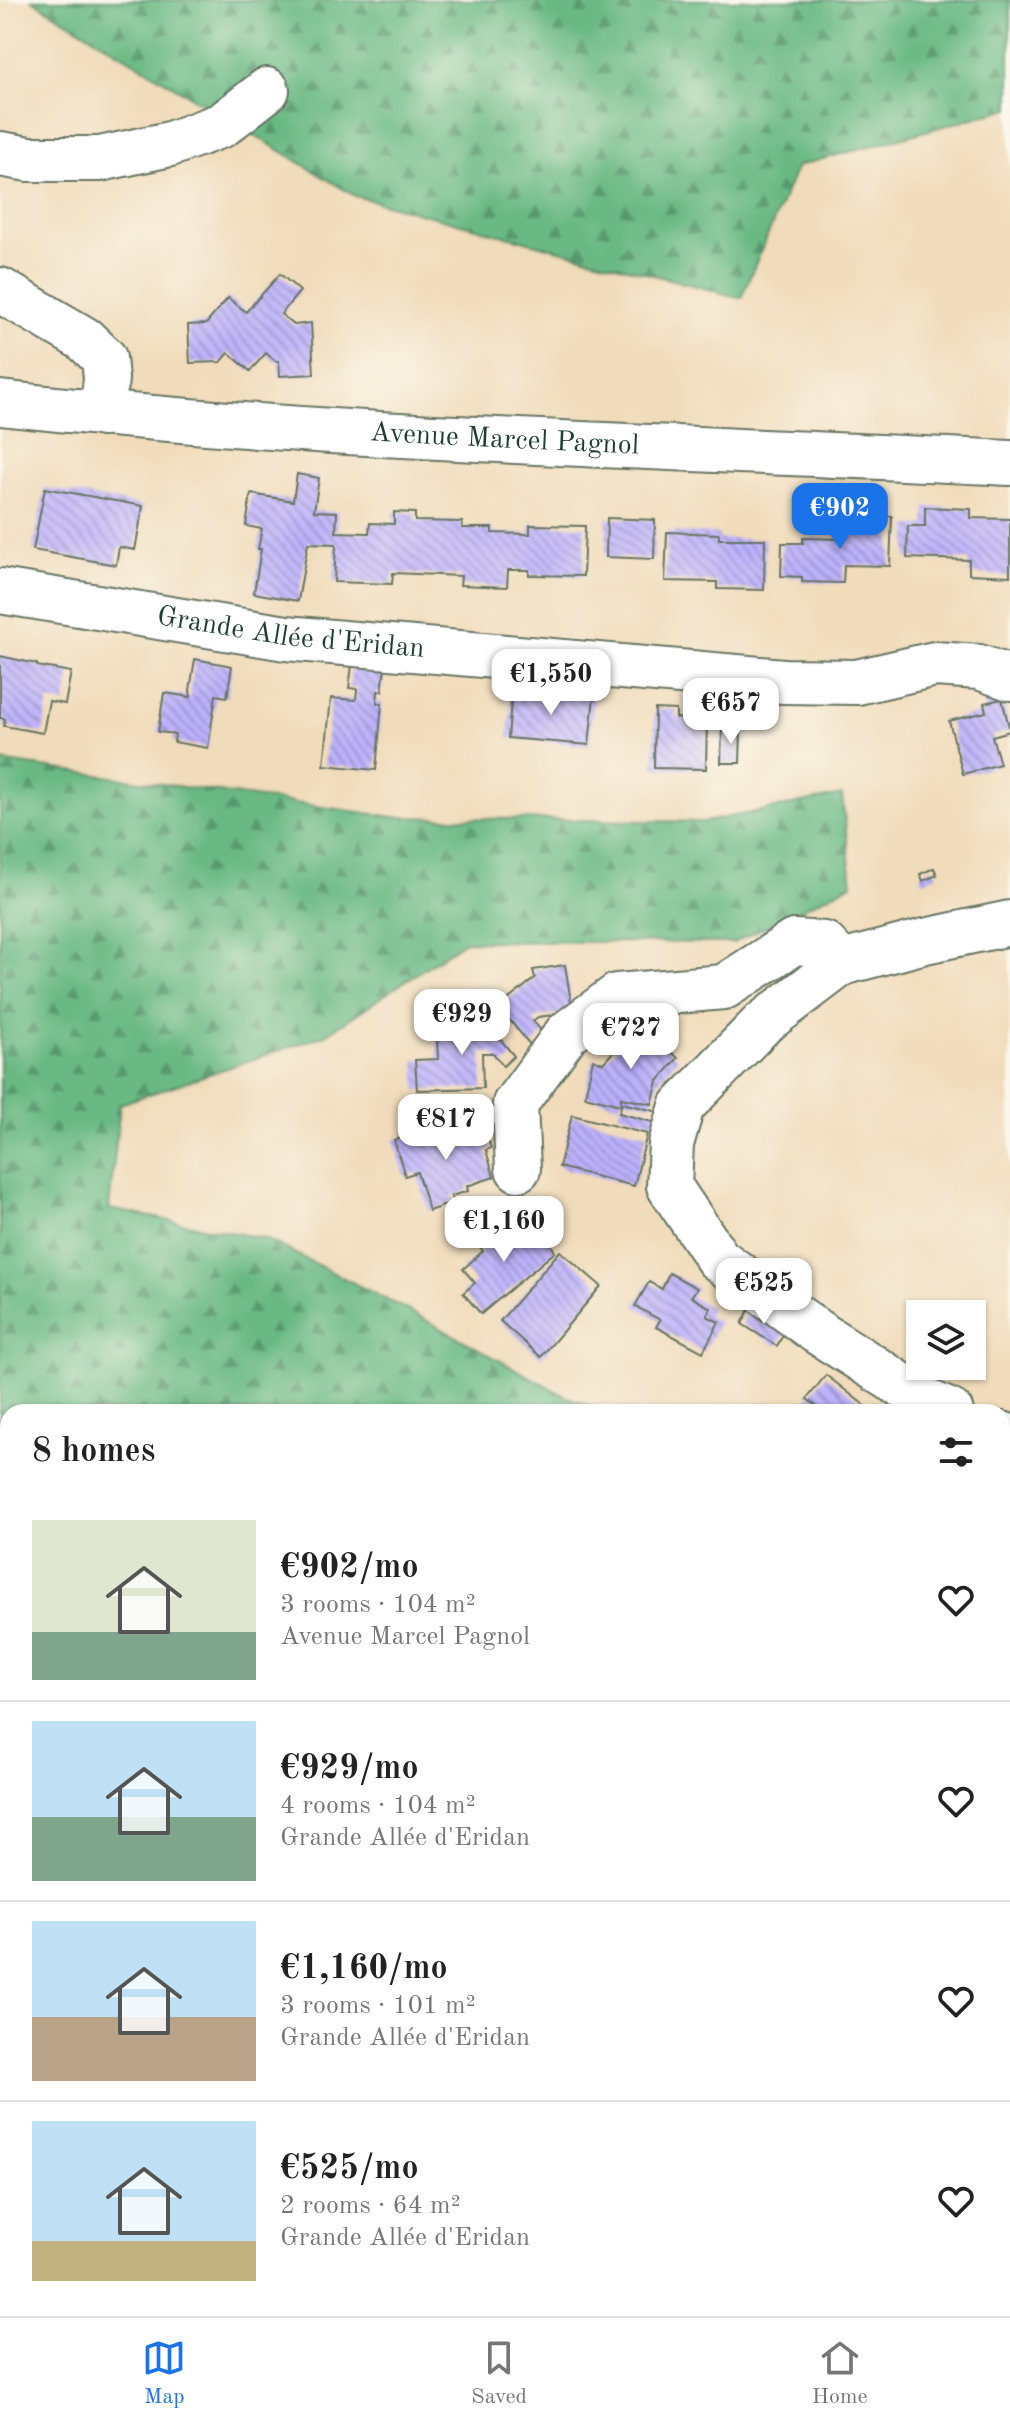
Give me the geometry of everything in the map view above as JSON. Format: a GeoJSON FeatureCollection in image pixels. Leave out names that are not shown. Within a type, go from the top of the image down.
{"type":"FeatureCollection","features":[{"type":"Feature","properties":{"kind":"street"},"geometry":{"type":"LineString","coordinates":[[0,154],[29,159],[100,159],[170,144],[222,125],[267,90]]}},
{"type":"Feature","properties":{"kind":"street"},"geometry":{"type":"LineString","coordinates":[[0,290],[84,339],[104,358],[106,379],[102,414]]}},
{"type":"Feature","properties":{"kind":"street","name":"Avenue Marcel Pagnol"},"geometry":{"type":"LineString","coordinates":[[0,403],[324,432],[1010,463]]}},
{"type":"Feature","properties":{"kind":"street","name":"Grande Allée d'Eridan"},"geometry":{"type":"LineString","coordinates":[[0,591],[286,638],[784,681],[857,682],[935,664],[979,667],[1010,678]]}},
{"type":"Feature","properties":{"kind":"street"},"geometry":{"type":"LineString","coordinates":[[933,1404],[816,1331],[718,1259],[669,1186],[671,1144],[682,1106],[763,1023],[842,963],[1010,923]]}},
{"type":"Feature","properties":{"kind":"street"},"geometry":{"type":"LineString","coordinates":[[518,1169],[515,1104],[567,1033],[617,996],[724,987],[794,942],[824,944],[842,963]]}},
{"type":"Feature","properties":{"kind":"green space"},"geometry":{"type":"Polygon","coordinates":[[[32,0],[1010,0],[1010,108],[797,166],[741,298],[355,196],[32,0]]]}},
{"type":"Feature","properties":{"kind":"green space"},"geometry":{"type":"Polygon","coordinates":[[[0,761],[394,817],[704,822],[842,795],[852,884],[733,943],[465,941],[325,1035],[120,1104],[109,1209],[266,1239],[585,1404],[0,1404],[0,761]]]}},
{"type":"Feature","properties":{"kind":"building"},"geometry":{"type":"Polygon","coordinates":[[[280,274],[300,291],[281,314],[294,325],[311,323],[314,374],[280,376],[279,361],[266,353],[250,371],[229,353],[221,362],[190,363],[188,325],[206,324],[228,298],[246,312],[280,274]]]}},
{"type":"Feature","properties":{"kind":"building"},"geometry":{"type":"Polygon","coordinates":[[[297,474],[319,478],[314,511],[337,512],[336,532],[369,533],[370,523],[394,524],[394,512],[415,513],[415,521],[462,522],[462,528],[492,528],[492,533],[530,534],[530,525],[585,526],[583,576],[529,575],[529,570],[508,570],[507,587],[460,585],[461,576],[393,573],[392,584],[334,582],[336,544],[308,543],[298,601],[254,593],[262,529],[246,526],[251,494],[293,501],[297,474]]]}},
{"type":"Feature","properties":{"kind":"building"},"geometry":{"type":"Polygon","coordinates":[[[45,488],[143,506],[135,550],[119,547],[116,565],[33,550],[45,488]]]}},
{"type":"Feature","properties":{"kind":"building"},"geometry":{"type":"Polygon","coordinates":[[[925,507],[971,509],[971,518],[1010,519],[1010,576],[969,574],[969,560],[907,558],[908,526],[925,526],[925,507]]]}},
{"type":"Feature","properties":{"kind":"building"},"geometry":{"type":"Polygon","coordinates":[[[845,515],[892,516],[890,566],[844,565],[843,583],[802,582],[802,577],[781,576],[782,543],[803,543],[803,538],[844,539],[845,515]]]}},
{"type":"Feature","properties":{"kind":"building"},"geometry":{"type":"Polygon","coordinates":[[[607,518],[655,520],[654,559],[606,557],[607,518]]]}},
{"type":"Feature","properties":{"kind":"building"},"geometry":{"type":"Polygon","coordinates":[[[667,532],[719,534],[719,539],[765,539],[764,590],[717,589],[717,582],[665,581],[667,532]]]}},
{"type":"Feature","properties":{"kind":"building"},"geometry":{"type":"Polygon","coordinates":[[[0,656],[71,672],[65,704],[49,701],[43,733],[4,726],[5,719],[0,718],[0,656]]]}},
{"type":"Feature","properties":{"kind":"building"},"geometry":{"type":"Polygon","coordinates":[[[195,659],[232,666],[227,697],[216,695],[208,748],[174,742],[175,734],[158,732],[164,693],[191,697],[195,659]]]}},
{"type":"Feature","properties":{"kind":"building"},"geometry":{"type":"Polygon","coordinates":[[[352,665],[385,668],[382,691],[378,691],[377,703],[382,703],[376,770],[324,765],[331,698],[356,700],[357,689],[349,688],[352,665]]]}},
{"type":"Feature","properties":{"kind":"building"},"geometry":{"type":"Polygon","coordinates":[[[512,689],[594,696],[589,745],[508,738],[512,689]]]}},
{"type":"Feature","properties":{"kind":"building"},"geometry":{"type":"Polygon","coordinates":[[[1002,699],[1010,731],[992,736],[1000,764],[963,774],[949,721],[986,712],[984,703],[1002,699]]]}},
{"type":"Feature","properties":{"kind":"building"},"geometry":{"type":"Polygon","coordinates":[[[655,709],[676,710],[676,718],[685,719],[684,716],[692,710],[707,719],[706,769],[654,768],[655,709]]]}},
{"type":"Feature","properties":{"kind":"building"},"geometry":{"type":"Polygon","coordinates":[[[722,729],[741,729],[740,763],[721,763],[722,729]]]}},
{"type":"Feature","properties":{"kind":"building"},"geometry":{"type":"Polygon","coordinates":[[[934,868],[937,875],[923,881],[920,874],[934,868]]]}},
{"type":"Feature","properties":{"kind":"building"},"geometry":{"type":"Polygon","coordinates":[[[565,965],[572,1008],[568,1013],[538,1017],[533,1021],[544,1034],[531,1046],[499,1007],[535,978],[533,970],[565,965]]]}},
{"type":"Feature","properties":{"kind":"building"},"geometry":{"type":"Polygon","coordinates":[[[469,1001],[514,1056],[503,1066],[493,1053],[482,1053],[483,1088],[417,1090],[415,1060],[438,1059],[437,1039],[470,1037],[469,1024],[458,1010],[469,1001]]]}},
{"type":"Feature","properties":{"kind":"building"},"geometry":{"type":"Polygon","coordinates":[[[646,1029],[678,1058],[658,1081],[652,1104],[621,1098],[620,1105],[585,1096],[593,1059],[603,1063],[630,1034],[637,1040],[646,1029]]]}},
{"type":"Feature","properties":{"kind":"building"},"geometry":{"type":"Polygon","coordinates":[[[622,1103],[659,1112],[656,1123],[619,1113],[622,1103]]]}},
{"type":"Feature","properties":{"kind":"building"},"geometry":{"type":"Polygon","coordinates":[[[572,1115],[647,1134],[634,1186],[559,1167],[572,1115]]]}},
{"type":"Feature","properties":{"kind":"building"},"geometry":{"type":"Polygon","coordinates":[[[482,1122],[491,1148],[486,1150],[494,1177],[467,1186],[468,1191],[451,1196],[454,1202],[429,1211],[417,1172],[405,1176],[394,1140],[435,1128],[437,1136],[482,1122]]]}},
{"type":"Feature","properties":{"kind":"building"},"geometry":{"type":"Polygon","coordinates":[[[505,1221],[521,1240],[543,1228],[555,1252],[481,1314],[463,1293],[475,1283],[463,1269],[483,1251],[477,1243],[505,1221]]]}},
{"type":"Feature","properties":{"kind":"building"},"geometry":{"type":"Polygon","coordinates":[[[560,1251],[601,1286],[541,1357],[500,1321],[560,1251]]]}},
{"type":"Feature","properties":{"kind":"building"},"geometry":{"type":"Polygon","coordinates":[[[669,1273],[697,1288],[691,1297],[711,1308],[707,1316],[719,1322],[703,1352],[656,1327],[660,1320],[635,1306],[649,1282],[662,1289],[669,1273]]]}},
{"type":"Feature","properties":{"kind":"building"},"geometry":{"type":"Polygon","coordinates":[[[751,1306],[786,1329],[777,1346],[742,1324],[751,1306]]]}},
{"type":"Feature","properties":{"kind":"building"},"geometry":{"type":"Polygon","coordinates":[[[826,1375],[863,1404],[814,1404],[807,1399],[826,1375]]]}}]}
